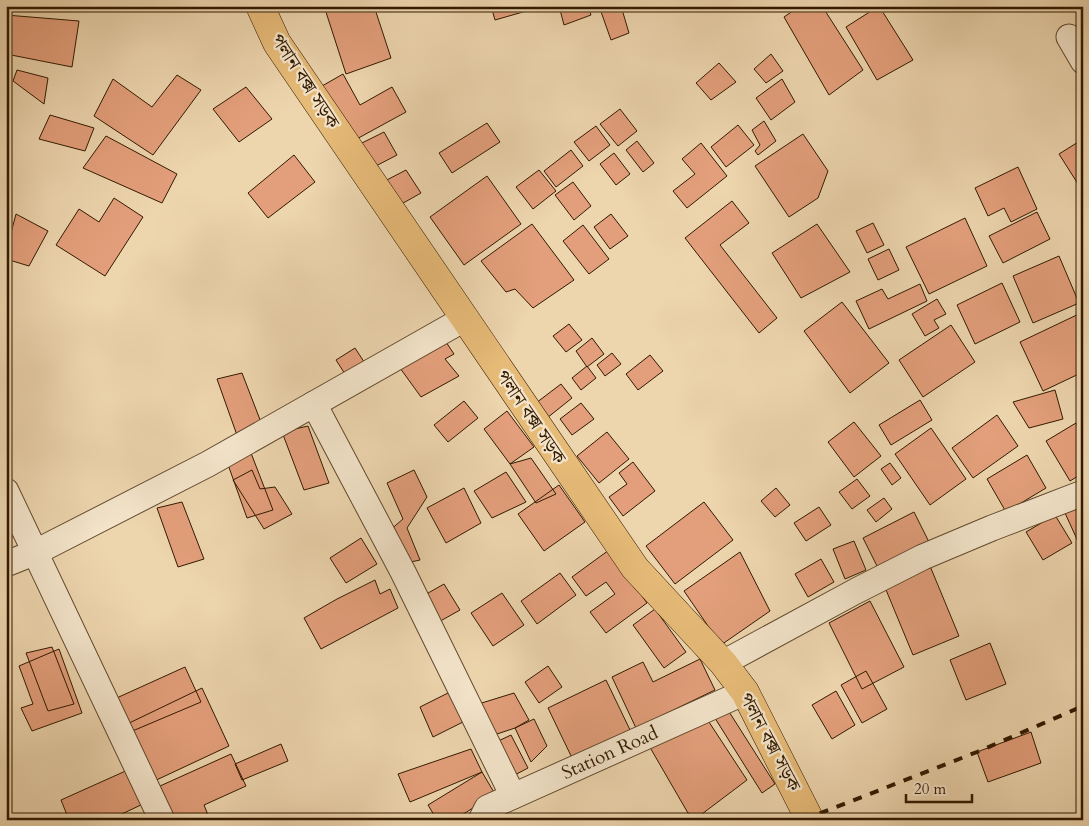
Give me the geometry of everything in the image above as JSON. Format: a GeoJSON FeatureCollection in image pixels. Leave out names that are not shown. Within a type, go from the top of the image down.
{"type":"FeatureCollection","features":[{"type":"Feature","properties":{"kind":"main road","name":"পলান বক্স সড়ক"},"geometry":{"type":"LineString","coordinates":[[260,6],[276,43],[635,568],[723,663],[744,692],[810,820]]}},
{"type":"Feature","properties":{"kind":"street"},"geometry":{"type":"LineString","coordinates":[[1069,37],[1083,61]]}},
{"type":"Feature","properties":{"kind":"street"},"geometry":{"type":"LineString","coordinates":[[6,564],[36,552],[208,464],[464,318]]}},
{"type":"Feature","properties":{"kind":"street"},"geometry":{"type":"LineString","coordinates":[[314,404],[403,572],[513,796]]}},
{"type":"Feature","properties":{"kind":"street"},"geometry":{"type":"LineString","coordinates":[[6,491],[162,820]]}},
{"type":"Feature","properties":{"kind":"street"},"geometry":{"type":"LineString","coordinates":[[723,663],[923,557],[1083,493]]}},
{"type":"Feature","properties":{"kind":"street","name":"Station Road"},"geometry":{"type":"LineString","coordinates":[[481,820],[487,808],[744,692]]}},
{"type":"Feature","properties":{"kind":"building"},"geometry":{"type":"Polygon","coordinates":[[[324,6],[374,6],[391,58],[346,74],[324,6]]]}},
{"type":"Feature","properties":{"kind":"building"},"geometry":{"type":"Polygon","coordinates":[[[491,6],[544,6],[495,20],[491,6]]]}},
{"type":"Feature","properties":{"kind":"building"},"geometry":{"type":"Polygon","coordinates":[[[559,6],[588,6],[591,15],[564,25],[559,6]]]}},
{"type":"Feature","properties":{"kind":"building"},"geometry":{"type":"Polygon","coordinates":[[[599,6],[621,6],[629,33],[611,40],[599,6]]]}},
{"type":"Feature","properties":{"kind":"building"},"geometry":{"type":"Polygon","coordinates":[[[800,6],[822,6],[863,70],[829,95],[784,17],[800,6]]]}},
{"type":"Feature","properties":{"kind":"building"},"geometry":{"type":"Polygon","coordinates":[[[879,6],[913,60],[877,80],[846,27],[879,6]]]}},
{"type":"Feature","properties":{"kind":"building"},"geometry":{"type":"Polygon","coordinates":[[[6,15],[79,21],[72,67],[6,54],[6,15]]]}},
{"type":"Feature","properties":{"kind":"building"},"geometry":{"type":"Polygon","coordinates":[[[771,54],[783,71],[766,83],[754,69],[771,54]]]}},
{"type":"Feature","properties":{"kind":"building"},"geometry":{"type":"Polygon","coordinates":[[[719,63],[736,82],[711,100],[696,83],[719,63]]]}},
{"type":"Feature","properties":{"kind":"building"},"geometry":{"type":"Polygon","coordinates":[[[17,70],[48,78],[44,104],[13,81],[17,70]]]}},
{"type":"Feature","properties":{"kind":"building"},"geometry":{"type":"Polygon","coordinates":[[[343,74],[360,105],[392,87],[406,112],[353,141],[322,86],[343,74]]]}},
{"type":"Feature","properties":{"kind":"building"},"geometry":{"type":"Polygon","coordinates":[[[177,75],[201,90],[153,155],[94,116],[113,79],[152,107],[177,75]]]}},
{"type":"Feature","properties":{"kind":"building"},"geometry":{"type":"Polygon","coordinates":[[[782,79],[795,102],[771,120],[756,98],[782,79]]]}},
{"type":"Feature","properties":{"kind":"building"},"geometry":{"type":"Polygon","coordinates":[[[246,87],[272,119],[239,142],[213,109],[246,87]]]}},
{"type":"Feature","properties":{"kind":"building"},"geometry":{"type":"Polygon","coordinates":[[[6,90],[11,90],[6,140],[6,90]]]}},
{"type":"Feature","properties":{"kind":"building"},"geometry":{"type":"Polygon","coordinates":[[[620,109],[637,131],[618,146],[600,124],[620,109]]]}},
{"type":"Feature","properties":{"kind":"building"},"geometry":{"type":"Polygon","coordinates":[[[50,115],[94,128],[85,151],[39,139],[50,115]]]}},
{"type":"Feature","properties":{"kind":"building"},"geometry":{"type":"Polygon","coordinates":[[[764,121],[776,141],[758,155],[755,151],[760,145],[752,130],[764,121]]]}},
{"type":"Feature","properties":{"kind":"building"},"geometry":{"type":"Polygon","coordinates":[[[487,123],[500,142],[452,173],[439,153],[487,123]]]}},
{"type":"Feature","properties":{"kind":"building"},"geometry":{"type":"Polygon","coordinates":[[[738,125],[754,145],[726,167],[711,147],[738,125]]]}},
{"type":"Feature","properties":{"kind":"building"},"geometry":{"type":"Polygon","coordinates":[[[596,126],[610,145],[589,161],[574,142],[596,126]]]}},
{"type":"Feature","properties":{"kind":"building"},"geometry":{"type":"Polygon","coordinates":[[[384,132],[397,155],[372,168],[360,144],[384,132]]]}},
{"type":"Feature","properties":{"kind":"building"},"geometry":{"type":"Polygon","coordinates":[[[803,134],[828,171],[818,198],[789,217],[755,166],[803,134]]]}},
{"type":"Feature","properties":{"kind":"building"},"geometry":{"type":"Polygon","coordinates":[[[106,136],[177,174],[162,203],[83,168],[106,136]]]}},
{"type":"Feature","properties":{"kind":"building"},"geometry":{"type":"Polygon","coordinates":[[[1083,139],[1083,181],[1078,184],[1059,154],[1083,139]]]}},
{"type":"Feature","properties":{"kind":"building"},"geometry":{"type":"Polygon","coordinates":[[[637,141],[654,163],[643,172],[626,150],[637,141]]]}},
{"type":"Feature","properties":{"kind":"building"},"geometry":{"type":"Polygon","coordinates":[[[701,143],[727,176],[687,208],[673,191],[695,174],[682,159],[701,143]]]}},
{"type":"Feature","properties":{"kind":"building"},"geometry":{"type":"Polygon","coordinates":[[[571,150],[583,166],[556,187],[544,171],[571,150]]]}},
{"type":"Feature","properties":{"kind":"building"},"geometry":{"type":"Polygon","coordinates":[[[614,153],[630,174],[616,185],[600,164],[614,153]]]}},
{"type":"Feature","properties":{"kind":"building"},"geometry":{"type":"Polygon","coordinates":[[[294,155],[315,182],[268,218],[248,193],[294,155]]]}},
{"type":"Feature","properties":{"kind":"building"},"geometry":{"type":"Polygon","coordinates":[[[1018,167],[1037,209],[1011,222],[1004,208],[988,216],[975,188],[1018,167]]]}},
{"type":"Feature","properties":{"kind":"building"},"geometry":{"type":"Polygon","coordinates":[[[406,170],[421,193],[398,206],[381,183],[406,170]]]}},
{"type":"Feature","properties":{"kind":"building"},"geometry":{"type":"Polygon","coordinates":[[[539,170],[556,191],[533,209],[516,187],[539,170]]]}},
{"type":"Feature","properties":{"kind":"building"},"geometry":{"type":"Polygon","coordinates":[[[487,176],[521,224],[464,265],[430,217],[487,176]]]}},
{"type":"Feature","properties":{"kind":"building"},"geometry":{"type":"Polygon","coordinates":[[[573,182],[591,206],[574,220],[555,195],[573,182]]]}},
{"type":"Feature","properties":{"kind":"building"},"geometry":{"type":"Polygon","coordinates":[[[114,198],[143,217],[105,276],[56,245],[79,209],[99,222],[114,198]]]}},
{"type":"Feature","properties":{"kind":"building"},"geometry":{"type":"Polygon","coordinates":[[[732,201],[749,223],[720,245],[777,318],[759,333],[685,238],[732,201]]]}},
{"type":"Feature","properties":{"kind":"building"},"geometry":{"type":"Polygon","coordinates":[[[1037,212],[1050,239],[1003,263],[989,236],[1037,212]]]}},
{"type":"Feature","properties":{"kind":"building"},"geometry":{"type":"Polygon","coordinates":[[[16,214],[48,231],[29,266],[6,259],[6,252],[16,214]]]}},
{"type":"Feature","properties":{"kind":"building"},"geometry":{"type":"Polygon","coordinates":[[[611,214],[628,236],[610,249],[594,227],[611,214]]]}},
{"type":"Feature","properties":{"kind":"building"},"geometry":{"type":"Polygon","coordinates":[[[965,218],[987,266],[929,294],[906,247],[965,218]]]}},
{"type":"Feature","properties":{"kind":"building"},"geometry":{"type":"Polygon","coordinates":[[[873,223],[884,245],[867,253],[856,231],[873,223]]]}},
{"type":"Feature","properties":{"kind":"building"},"geometry":{"type":"Polygon","coordinates":[[[532,224],[574,280],[533,308],[515,289],[506,292],[481,261],[532,224]]]}},
{"type":"Feature","properties":{"kind":"building"},"geometry":{"type":"Polygon","coordinates":[[[817,224],[850,272],[801,298],[772,253],[817,224]]]}},
{"type":"Feature","properties":{"kind":"building"},"geometry":{"type":"Polygon","coordinates":[[[583,225],[609,259],[589,274],[563,241],[583,225]]]}},
{"type":"Feature","properties":{"kind":"building"},"geometry":{"type":"Polygon","coordinates":[[[889,249],[899,270],[878,280],[868,259],[889,249]]]}},
{"type":"Feature","properties":{"kind":"building"},"geometry":{"type":"Polygon","coordinates":[[[1059,256],[1079,303],[1033,323],[1013,276],[1059,256]]]}},
{"type":"Feature","properties":{"kind":"building"},"geometry":{"type":"Polygon","coordinates":[[[1002,283],[1020,322],[975,344],[957,305],[1002,283]]]}},
{"type":"Feature","properties":{"kind":"building"},"geometry":{"type":"Polygon","coordinates":[[[920,284],[927,301],[869,329],[856,301],[882,289],[888,299],[920,284]]]}},
{"type":"Feature","properties":{"kind":"building"},"geometry":{"type":"Polygon","coordinates":[[[937,299],[946,314],[934,320],[939,328],[925,336],[912,314],[937,299]]]}},
{"type":"Feature","properties":{"kind":"building"},"geometry":{"type":"Polygon","coordinates":[[[842,302],[889,363],[850,393],[804,331],[842,302]]]}},
{"type":"Feature","properties":{"kind":"building"},"geometry":{"type":"Polygon","coordinates":[[[1083,312],[1083,372],[1043,391],[1020,342],[1083,312]]]}},
{"type":"Feature","properties":{"kind":"building"},"geometry":{"type":"Polygon","coordinates":[[[569,324],[582,340],[566,352],[553,336],[569,324]]]}},
{"type":"Feature","properties":{"kind":"building"},"geometry":{"type":"Polygon","coordinates":[[[951,325],[975,362],[923,397],[899,360],[951,325]]]}},
{"type":"Feature","properties":{"kind":"building"},"geometry":{"type":"Polygon","coordinates":[[[592,338],[604,354],[587,367],[576,351],[592,338]]]}},
{"type":"Feature","properties":{"kind":"building"},"geometry":{"type":"Polygon","coordinates":[[[444,339],[454,354],[445,359],[459,376],[421,397],[400,368],[444,339]]]}},
{"type":"Feature","properties":{"kind":"building"},"geometry":{"type":"Polygon","coordinates":[[[355,348],[372,374],[354,388],[336,360],[355,348]]]}},
{"type":"Feature","properties":{"kind":"building"},"geometry":{"type":"Polygon","coordinates":[[[612,353],[621,364],[605,376],[597,365],[612,353]]]}},
{"type":"Feature","properties":{"kind":"building"},"geometry":{"type":"Polygon","coordinates":[[[650,355],[663,371],[638,390],[626,374],[650,355]]]}},
{"type":"Feature","properties":{"kind":"building"},"geometry":{"type":"Polygon","coordinates":[[[587,366],[596,378],[581,390],[572,378],[587,366]]]}},
{"type":"Feature","properties":{"kind":"building"},"geometry":{"type":"Polygon","coordinates":[[[242,373],[264,430],[238,438],[217,379],[242,373]]]}},
{"type":"Feature","properties":{"kind":"building"},"geometry":{"type":"Polygon","coordinates":[[[561,384],[572,398],[547,418],[536,403],[561,384]]]}},
{"type":"Feature","properties":{"kind":"building"},"geometry":{"type":"Polygon","coordinates":[[[1055,390],[1063,419],[1029,428],[1013,402],[1055,390]]]}},
{"type":"Feature","properties":{"kind":"building"},"geometry":{"type":"Polygon","coordinates":[[[920,400],[932,420],[891,445],[879,425],[920,400]]]}},
{"type":"Feature","properties":{"kind":"building"},"geometry":{"type":"Polygon","coordinates":[[[464,401],[478,418],[448,442],[434,425],[464,401]]]}},
{"type":"Feature","properties":{"kind":"building"},"geometry":{"type":"Polygon","coordinates":[[[581,403],[594,419],[572,435],[560,419],[581,403]]]}},
{"type":"Feature","properties":{"kind":"building"},"geometry":{"type":"Polygon","coordinates":[[[507,411],[534,447],[510,464],[484,429],[507,411]]]}},
{"type":"Feature","properties":{"kind":"building"},"geometry":{"type":"Polygon","coordinates":[[[997,415],[1018,446],[973,478],[952,448],[997,415]]]}},
{"type":"Feature","properties":{"kind":"building"},"geometry":{"type":"Polygon","coordinates":[[[854,422],[881,456],[854,477],[828,442],[854,422]]]}},
{"type":"Feature","properties":{"kind":"building"},"geometry":{"type":"Polygon","coordinates":[[[1076,423],[1083,434],[1083,473],[1070,481],[1046,441],[1076,423]]]}},
{"type":"Feature","properties":{"kind":"building"},"geometry":{"type":"Polygon","coordinates":[[[308,426],[329,483],[304,490],[282,432],[308,426]]]}},
{"type":"Feature","properties":{"kind":"building"},"geometry":{"type":"Polygon","coordinates":[[[931,428],[966,479],[930,505],[895,454],[931,428]]]}},
{"type":"Feature","properties":{"kind":"building"},"geometry":{"type":"Polygon","coordinates":[[[607,432],[629,459],[599,483],[577,456],[607,432]]]}},
{"type":"Feature","properties":{"kind":"building"},"geometry":{"type":"Polygon","coordinates":[[[251,453],[273,510],[247,518],[226,459],[251,453]]]}},
{"type":"Feature","properties":{"kind":"building"},"geometry":{"type":"Polygon","coordinates":[[[1027,455],[1046,488],[1006,512],[987,479],[1027,455]]]}},
{"type":"Feature","properties":{"kind":"building"},"geometry":{"type":"Polygon","coordinates":[[[531,458],[556,494],[536,503],[510,464],[531,458]]]}},
{"type":"Feature","properties":{"kind":"building"},"geometry":{"type":"Polygon","coordinates":[[[633,462],[655,491],[623,516],[609,497],[627,484],[619,473],[633,462]]]}},
{"type":"Feature","properties":{"kind":"building"},"geometry":{"type":"Polygon","coordinates":[[[890,463],[901,478],[892,485],[881,469],[890,463]]]}},
{"type":"Feature","properties":{"kind":"building"},"geometry":{"type":"Polygon","coordinates":[[[252,470],[260,489],[275,487],[292,514],[264,529],[233,480],[252,470]]]}},
{"type":"Feature","properties":{"kind":"building"},"geometry":{"type":"Polygon","coordinates":[[[414,470],[427,497],[407,528],[420,560],[406,563],[389,531],[403,519],[387,483],[414,470]]]}},
{"type":"Feature","properties":{"kind":"building"},"geometry":{"type":"Polygon","coordinates":[[[506,472],[526,502],[492,518],[474,491],[506,472]]]}},
{"type":"Feature","properties":{"kind":"building"},"geometry":{"type":"Polygon","coordinates":[[[857,479],[870,496],[852,509],[839,492],[857,479]]]}},
{"type":"Feature","properties":{"kind":"building"},"geometry":{"type":"Polygon","coordinates":[[[559,485],[585,522],[544,551],[518,514],[559,485]]]}},
{"type":"Feature","properties":{"kind":"building"},"geometry":{"type":"Polygon","coordinates":[[[464,488],[481,523],[446,543],[427,508],[464,488]]]}},
{"type":"Feature","properties":{"kind":"building"},"geometry":{"type":"Polygon","coordinates":[[[776,488],[790,505],[775,517],[761,501],[776,488]]]}},
{"type":"Feature","properties":{"kind":"building"},"geometry":{"type":"Polygon","coordinates":[[[6,494],[22,534],[6,539],[6,494]]]}},
{"type":"Feature","properties":{"kind":"building"},"geometry":{"type":"Polygon","coordinates":[[[884,498],[892,509],[876,522],[867,510],[884,498]]]}},
{"type":"Feature","properties":{"kind":"building"},"geometry":{"type":"Polygon","coordinates":[[[182,502],[204,559],[178,567],[157,508],[182,502]]]}},
{"type":"Feature","properties":{"kind":"building"},"geometry":{"type":"Polygon","coordinates":[[[704,502],[733,540],[675,584],[646,546],[704,502]]]}},
{"type":"Feature","properties":{"kind":"building"},"geometry":{"type":"Polygon","coordinates":[[[1083,505],[1083,548],[1081,548],[1065,513],[1083,505]]]}},
{"type":"Feature","properties":{"kind":"building"},"geometry":{"type":"Polygon","coordinates":[[[819,507],[831,525],[806,541],[794,523],[819,507]]]}},
{"type":"Feature","properties":{"kind":"building"},"geometry":{"type":"Polygon","coordinates":[[[914,512],[929,542],[878,568],[863,538],[914,512]]]}},
{"type":"Feature","properties":{"kind":"building"},"geometry":{"type":"Polygon","coordinates":[[[1055,515],[1072,543],[1043,560],[1026,532],[1055,515]]]}},
{"type":"Feature","properties":{"kind":"building"},"geometry":{"type":"Polygon","coordinates":[[[361,538],[377,564],[346,583],[330,558],[361,538]]]}},
{"type":"Feature","properties":{"kind":"building"},"geometry":{"type":"Polygon","coordinates":[[[854,541],[866,570],[845,579],[833,549],[854,541]]]}},
{"type":"Feature","properties":{"kind":"building"},"geometry":{"type":"Polygon","coordinates":[[[609,550],[647,603],[606,633],[590,612],[615,594],[606,582],[586,596],[572,577],[609,550]]]}},
{"type":"Feature","properties":{"kind":"building"},"geometry":{"type":"Polygon","coordinates":[[[740,552],[770,611],[721,645],[684,591],[740,552]]]}},
{"type":"Feature","properties":{"kind":"building"},"geometry":{"type":"Polygon","coordinates":[[[821,559],[834,582],[808,597],[795,574],[821,559]]]}},
{"type":"Feature","properties":{"kind":"building"},"geometry":{"type":"Polygon","coordinates":[[[930,566],[959,636],[913,655],[884,585],[930,566]]]}},
{"type":"Feature","properties":{"kind":"building"},"geometry":{"type":"Polygon","coordinates":[[[560,573],[576,595],[537,624],[521,601],[560,573]]]}},
{"type":"Feature","properties":{"kind":"building"},"geometry":{"type":"Polygon","coordinates":[[[375,580],[380,594],[390,589],[398,608],[321,649],[304,618],[375,580]]]}},
{"type":"Feature","properties":{"kind":"building"},"geometry":{"type":"Polygon","coordinates":[[[444,584],[460,610],[428,628],[414,601],[444,584]]]}},
{"type":"Feature","properties":{"kind":"building"},"geometry":{"type":"Polygon","coordinates":[[[502,593],[524,625],[493,646],[471,613],[502,593]]]}},
{"type":"Feature","properties":{"kind":"building"},"geometry":{"type":"Polygon","coordinates":[[[870,601],[904,667],[862,689],[829,623],[870,601]]]}},
{"type":"Feature","properties":{"kind":"building"},"geometry":{"type":"Polygon","coordinates":[[[655,609],[686,652],[664,668],[633,625],[655,609]]]}},
{"type":"Feature","properties":{"kind":"building"},"geometry":{"type":"Polygon","coordinates":[[[990,643],[1006,684],[966,700],[950,660],[990,643]]]}},
{"type":"Feature","properties":{"kind":"building"},"geometry":{"type":"Polygon","coordinates":[[[52,647],[74,704],[48,711],[26,653],[52,647]]]}},
{"type":"Feature","properties":{"kind":"building"},"geometry":{"type":"Polygon","coordinates":[[[59,649],[82,713],[32,731],[21,708],[33,704],[19,666],[59,649]]]}},
{"type":"Feature","properties":{"kind":"building"},"geometry":{"type":"Polygon","coordinates":[[[700,659],[715,690],[636,728],[612,677],[643,662],[653,682],[700,659]]]}},
{"type":"Feature","properties":{"kind":"building"},"geometry":{"type":"Polygon","coordinates":[[[548,666],[562,687],[539,703],[525,682],[548,666]]]}},
{"type":"Feature","properties":{"kind":"building"},"geometry":{"type":"Polygon","coordinates":[[[185,667],[201,702],[123,735],[110,701],[185,667]]]}},
{"type":"Feature","properties":{"kind":"building"},"geometry":{"type":"Polygon","coordinates":[[[866,671],[887,709],[862,723],[841,685],[866,671]]]}},
{"type":"Feature","properties":{"kind":"building"},"geometry":{"type":"Polygon","coordinates":[[[606,680],[631,732],[573,760],[548,708],[606,680]]]}},
{"type":"Feature","properties":{"kind":"building"},"geometry":{"type":"Polygon","coordinates":[[[202,688],[229,746],[150,783],[123,726],[202,688]]]}},
{"type":"Feature","properties":{"kind":"building"},"geometry":{"type":"Polygon","coordinates":[[[452,691],[467,720],[433,737],[420,707],[452,691]]]}},
{"type":"Feature","properties":{"kind":"building"},"geometry":{"type":"Polygon","coordinates":[[[836,691],[855,725],[832,739],[812,705],[836,691]]]}},
{"type":"Feature","properties":{"kind":"building"},"geometry":{"type":"Polygon","coordinates":[[[514,693],[529,720],[515,728],[485,738],[472,706],[514,693]]]}},
{"type":"Feature","properties":{"kind":"building"},"geometry":{"type":"Polygon","coordinates":[[[726,707],[775,784],[762,793],[713,715],[726,707]]]}},
{"type":"Feature","properties":{"kind":"building"},"geometry":{"type":"Polygon","coordinates":[[[534,719],[547,746],[531,762],[515,728],[534,719]]]}},
{"type":"Feature","properties":{"kind":"building"},"geometry":{"type":"Polygon","coordinates":[[[707,719],[747,780],[692,820],[648,744],[707,719]]]}},
{"type":"Feature","properties":{"kind":"building"},"geometry":{"type":"Polygon","coordinates":[[[1031,732],[1041,763],[988,782],[977,752],[1031,732]]]}},
{"type":"Feature","properties":{"kind":"building"},"geometry":{"type":"Polygon","coordinates":[[[511,735],[528,768],[511,777],[494,743],[511,735]]]}},
{"type":"Feature","properties":{"kind":"building"},"geometry":{"type":"Polygon","coordinates":[[[281,744],[288,761],[242,780],[235,764],[281,744]]]}},
{"type":"Feature","properties":{"kind":"building"},"geometry":{"type":"Polygon","coordinates":[[[471,749],[482,772],[410,802],[398,774],[471,749]]]}},
{"type":"Feature","properties":{"kind":"building"},"geometry":{"type":"Polygon","coordinates":[[[231,754],[246,786],[204,805],[210,820],[175,820],[160,786],[231,754]]]}},
{"type":"Feature","properties":{"kind":"building"},"geometry":{"type":"Polygon","coordinates":[[[130,769],[143,804],[109,820],[69,820],[61,800],[130,769]]]}},
{"type":"Feature","properties":{"kind":"building"},"geometry":{"type":"Polygon","coordinates":[[[482,772],[495,794],[454,820],[437,820],[428,805],[482,772]]]}},
{"type":"Feature","properties":{"kind":"railway"},"geometry":{"type":"LineString","coordinates":[[803,820],[977,752],[1083,706]]}}]}
